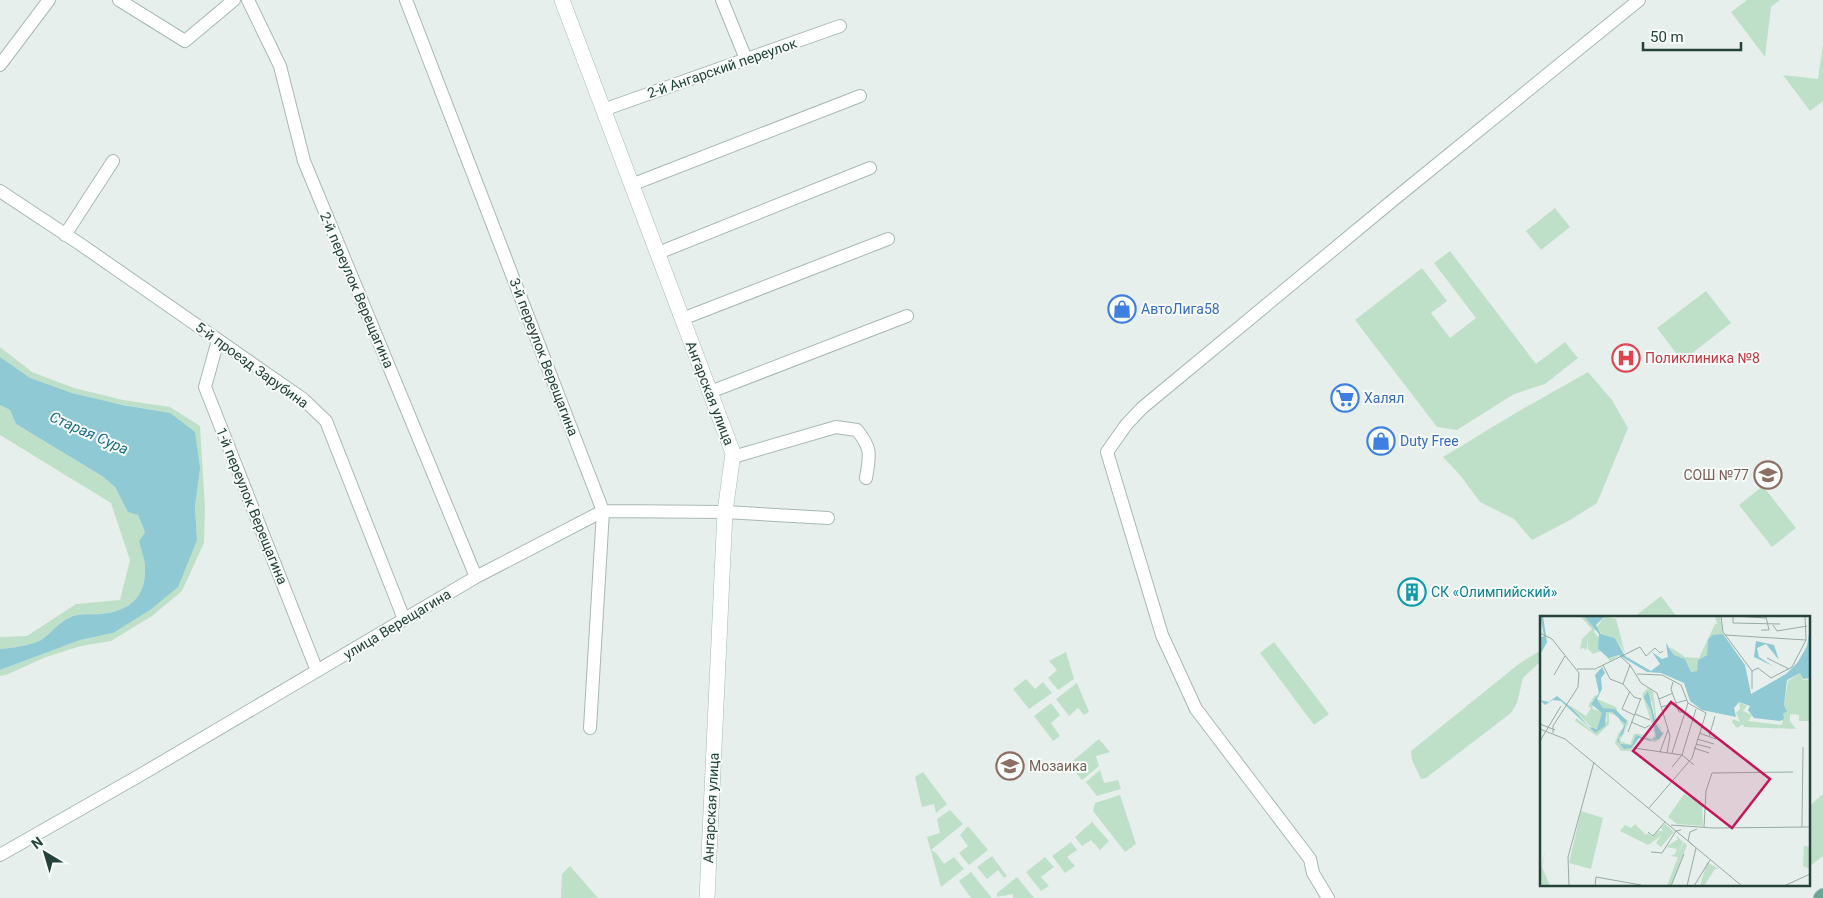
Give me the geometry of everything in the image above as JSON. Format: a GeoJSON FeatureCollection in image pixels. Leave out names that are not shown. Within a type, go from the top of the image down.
{"type":"FeatureCollection","features":[{"type":"Feature","properties":{"kind":"street"},"geometry":{"type":"LineString","coordinates":[[0,65],[49,0]]}},
{"type":"Feature","properties":{"kind":"street"},"geometry":{"type":"LineString","coordinates":[[119,0],[185,41],[234,0]]}},
{"type":"Feature","properties":{"kind":"street","name":"2-й переулок Верещагина"},"geometry":{"type":"LineString","coordinates":[[248,0],[280,66],[304,160],[476,576]]}},
{"type":"Feature","properties":{"kind":"street","name":"3-й переулок Верещагина"},"geometry":{"type":"LineString","coordinates":[[406,0],[603,511],[590,728]]}},
{"type":"Feature","properties":{"kind":"street","name":"Ангарская улица"},"geometry":{"type":"LineString","coordinates":[[562,0],[733,454],[725,512],[707,898]]}},
{"type":"Feature","properties":{"kind":"street"},"geometry":{"type":"LineString","coordinates":[[722,0],[746,59]]}},
{"type":"Feature","properties":{"kind":"street"},"geometry":{"type":"LineString","coordinates":[[1328,898],[1313,873],[1310,859],[1196,709],[1162,635],[1107,452],[1126,425],[1142,408],[1639,0]]}},
{"type":"Feature","properties":{"kind":"street","name":"2-й Ангарский переулок"},"geometry":{"type":"LineString","coordinates":[[603,110],[840,26]]}},
{"type":"Feature","properties":{"kind":"street"},"geometry":{"type":"LineString","coordinates":[[632,185],[860,96]]}},
{"type":"Feature","properties":{"kind":"street"},"geometry":{"type":"LineString","coordinates":[[66,235],[113,161]]}},
{"type":"Feature","properties":{"kind":"street"},"geometry":{"type":"LineString","coordinates":[[658,253],[870,168]]}},
{"type":"Feature","properties":{"kind":"street","name":"5-й проезд Зарубина"},"geometry":{"type":"LineString","coordinates":[[0,191],[303,399],[326,421],[404,619]]}},
{"type":"Feature","properties":{"kind":"street"},"geometry":{"type":"LineString","coordinates":[[682,319],[888,239]]}},
{"type":"Feature","properties":{"kind":"street"},"geometry":{"type":"LineString","coordinates":[[710,392],[907,316]]}},
{"type":"Feature","properties":{"kind":"street","name":"1-й переулок Верещагина"},"geometry":{"type":"LineString","coordinates":[[218,340],[205,387],[317,671]]}},
{"type":"Feature","properties":{"kind":"street"},"geometry":{"type":"LineString","coordinates":[[733,458],[836,427],[856,430],[867,443],[870,455],[866,478]]}},
{"type":"Feature","properties":{"kind":"street","name":"улица Верещагина"},"geometry":{"type":"LineString","coordinates":[[0,855],[142,774],[476,576],[603,511],[725,512],[828,518]]}},
{"type":"Feature","properties":{"kind":"green space"},"geometry":{"type":"Polygon","coordinates":[[[1747,0],[1780,0],[1771,7],[1765,57],[1731,12],[1747,0]]]}},
{"type":"Feature","properties":{"kind":"green space"},"geometry":{"type":"Polygon","coordinates":[[[1823,45],[1823,101],[1810,111],[1783,75],[1818,79],[1823,45]]]}},
{"type":"Feature","properties":{"kind":"green space"},"geometry":{"type":"Polygon","coordinates":[[[1555,208],[1570,227],[1541,250],[1526,231],[1555,208]]]}},
{"type":"Feature","properties":{"kind":"green space"},"geometry":{"type":"Polygon","coordinates":[[[1450,251],[1536,364],[1565,342],[1578,358],[1545,384],[1514,394],[1457,430],[1437,427],[1355,320],[1422,268],[1447,301],[1431,313],[1450,338],[1476,318],[1434,263],[1450,251]]]}},
{"type":"Feature","properties":{"kind":"green space"},"geometry":{"type":"Polygon","coordinates":[[[1706,291],[1731,323],[1682,361],[1657,328],[1706,291]]]}},
{"type":"Feature","properties":{"kind":"green space"},"geometry":{"type":"Polygon","coordinates":[[[0,347],[32,372],[74,388],[123,400],[170,407],[200,426],[205,508],[204,543],[182,591],[152,616],[111,641],[81,646],[46,657],[0,676],[0,670],[80,640],[113,633],[197,540],[195,507],[200,469],[170,413],[82,396],[32,379],[0,357],[0,347]]]}},
{"type":"Feature","properties":{"kind":"green space"},"geometry":{"type":"Polygon","coordinates":[[[1588,372],[1612,400],[1628,428],[1597,503],[1532,540],[1514,519],[1480,502],[1460,475],[1443,457],[1588,372]]]}},
{"type":"Feature","properties":{"kind":"green space"},"geometry":{"type":"Polygon","coordinates":[[[0,405],[10,410],[16,424],[102,476],[115,487],[128,511],[138,515],[145,532],[139,541],[144,558],[145,578],[139,595],[128,606],[120,610],[101,614],[74,616],[63,621],[35,643],[0,649],[0,637],[27,636],[76,604],[120,600],[130,560],[111,503],[0,435],[0,405]]]}},
{"type":"Feature","properties":{"kind":"green space"},"geometry":{"type":"Polygon","coordinates":[[[1763,486],[1796,528],[1772,547],[1739,505],[1763,486]]]}},
{"type":"Feature","properties":{"kind":"green space"},"geometry":{"type":"Polygon","coordinates":[[[1661,596],[1676,616],[1635,616],[1661,596]]]}},
{"type":"Feature","properties":{"kind":"green space"},"geometry":{"type":"Polygon","coordinates":[[[1274,642],[1329,714],[1314,725],[1260,653],[1274,642]]]}},
{"type":"Feature","properties":{"kind":"green space"},"geometry":{"type":"Polygon","coordinates":[[[1066,652],[1074,679],[1058,690],[1048,678],[1057,670],[1049,661],[1066,652]]]}},
{"type":"Feature","properties":{"kind":"green space"},"geometry":{"type":"Polygon","coordinates":[[[1540,652],[1540,662],[1523,678],[1517,703],[1511,713],[1426,778],[1421,779],[1412,760],[1411,751],[1520,663],[1540,652]]]}},
{"type":"Feature","properties":{"kind":"green space"},"geometry":{"type":"Polygon","coordinates":[[[1026,679],[1035,689],[1043,682],[1052,693],[1029,709],[1013,689],[1026,679]]]}},
{"type":"Feature","properties":{"kind":"green space"},"geometry":{"type":"Polygon","coordinates":[[[1077,683],[1089,712],[1084,715],[1078,708],[1069,716],[1056,699],[1077,683]]]}},
{"type":"Feature","properties":{"kind":"green space"},"geometry":{"type":"Polygon","coordinates":[[[1051,703],[1060,715],[1051,723],[1060,736],[1053,741],[1034,716],[1051,703]]]}},
{"type":"Feature","properties":{"kind":"green space"},"geometry":{"type":"Polygon","coordinates":[[[1099,739],[1110,752],[1096,756],[1099,766],[1082,780],[1069,764],[1099,739]]]}},
{"type":"Feature","properties":{"kind":"green space"},"geometry":{"type":"Polygon","coordinates":[[[1100,770],[1104,783],[1118,780],[1121,789],[1097,796],[1086,782],[1100,770]]]}},
{"type":"Feature","properties":{"kind":"green space"},"geometry":{"type":"Polygon","coordinates":[[[923,772],[947,804],[936,813],[934,804],[922,807],[915,777],[923,772]]]}},
{"type":"Feature","properties":{"kind":"green space"},"geometry":{"type":"Polygon","coordinates":[[[1823,794],[1823,856],[1810,866],[1810,805],[1823,794]]]}},
{"type":"Feature","properties":{"kind":"green space"},"geometry":{"type":"Polygon","coordinates":[[[1120,795],[1136,844],[1125,852],[1093,811],[1095,803],[1120,795]]]}},
{"type":"Feature","properties":{"kind":"green space"},"geometry":{"type":"Polygon","coordinates":[[[950,810],[963,824],[931,850],[936,853],[944,864],[954,857],[964,869],[941,887],[927,837],[940,833],[937,819],[950,810]]]}},
{"type":"Feature","properties":{"kind":"green space"},"geometry":{"type":"Polygon","coordinates":[[[1092,822],[1109,841],[1100,850],[1091,840],[1082,846],[1075,837],[1092,822]]]}},
{"type":"Feature","properties":{"kind":"green space"},"geometry":{"type":"Polygon","coordinates":[[[968,826],[988,850],[969,865],[959,853],[968,846],[960,835],[968,826]]]}},
{"type":"Feature","properties":{"kind":"green space"},"geometry":{"type":"Polygon","coordinates":[[[1071,842],[1077,850],[1067,857],[1075,866],[1065,873],[1052,856],[1071,842]]]}},
{"type":"Feature","properties":{"kind":"green space"},"geometry":{"type":"Polygon","coordinates":[[[992,856],[1007,876],[1004,878],[998,870],[987,879],[977,867],[992,856]]]}},
{"type":"Feature","properties":{"kind":"green space"},"geometry":{"type":"Polygon","coordinates":[[[1045,857],[1054,867],[1041,877],[1049,886],[1041,891],[1026,872],[1045,857]]]}},
{"type":"Feature","properties":{"kind":"green space"},"geometry":{"type":"Polygon","coordinates":[[[570,866],[598,898],[561,898],[562,874],[570,866]]]}},
{"type":"Feature","properties":{"kind":"green space"},"geometry":{"type":"Polygon","coordinates":[[[971,872],[991,898],[971,898],[959,881],[971,872]]]}},
{"type":"Feature","properties":{"kind":"green space"},"geometry":{"type":"Polygon","coordinates":[[[1017,877],[1034,898],[1013,898],[1013,894],[997,897],[997,893],[1017,877]]]}},
{"type":"Feature","properties":{"kind":"water","name":"Старая Сура"},"geometry":{"type":"Polygon","coordinates":[[[0,357],[30,378],[72,393],[123,405],[170,413],[195,432],[200,469],[195,507],[197,540],[178,587],[150,610],[113,633],[80,640],[0,670],[0,649],[35,643],[63,621],[74,616],[101,614],[120,610],[134,601],[143,587],[145,578],[144,561],[139,541],[145,532],[138,515],[128,512],[115,487],[102,476],[16,424],[10,410],[0,405],[0,357]]]}},
{"type":"Feature","properties":{"kind":"place","name":"АвтоЛига58"},"geometry":{"type":"Point","coordinates":[1122,309]}},
{"type":"Feature","properties":{"kind":"place","name":"Поликлиника №8"},"geometry":{"type":"Point","coordinates":[1626,358]}},
{"type":"Feature","properties":{"kind":"place","name":"Халял"},"geometry":{"type":"Point","coordinates":[1345,398]}},
{"type":"Feature","properties":{"kind":"place","name":"Duty Free"},"geometry":{"type":"Point","coordinates":[1381,441]}},
{"type":"Feature","properties":{"kind":"place","name":"СОШ №77"},"geometry":{"type":"Point","coordinates":[1768,475]}},
{"type":"Feature","properties":{"kind":"place","name":"СК «Олимпийский»"},"geometry":{"type":"Point","coordinates":[1412,592]}},
{"type":"Feature","properties":{"kind":"place","name":"Мозаика"},"geometry":{"type":"Point","coordinates":[1010,766]}}]}
